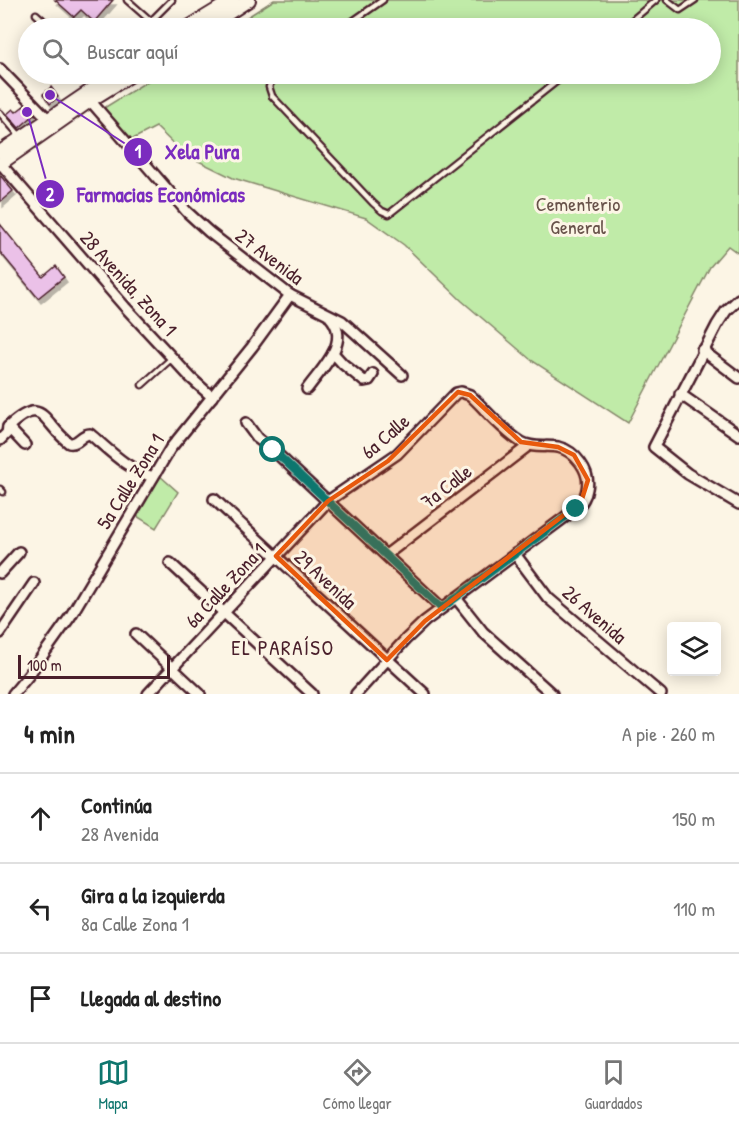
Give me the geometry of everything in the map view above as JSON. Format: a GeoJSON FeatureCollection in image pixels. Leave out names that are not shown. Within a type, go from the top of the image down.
{"type":"FeatureCollection","features":[{"type":"Feature","properties":{"kind":"main road"},"geometry":{"type":"LineString","coordinates":[[203,18],[233,0]]}},
{"type":"Feature","properties":{"kind":"main road"},"geometry":{"type":"LineString","coordinates":[[221,18],[249,0]]}},
{"type":"Feature","properties":{"kind":"main road"},"geometry":{"type":"LineString","coordinates":[[87,97],[100,84]]}},
{"type":"Feature","properties":{"kind":"main road"},"geometry":{"type":"LineString","coordinates":[[0,152],[24,140],[87,97],[113,84]]}},
{"type":"Feature","properties":{"kind":"main road"},"geometry":{"type":"LineString","coordinates":[[0,164],[24,140]]}},
{"type":"Feature","properties":{"kind":"street"},"geometry":{"type":"LineString","coordinates":[[0,69],[51,122]]}},
{"type":"Feature","properties":{"kind":"street","name":"27 Avenida"},"geometry":{"type":"LineString","coordinates":[[87,97],[194,219],[290,295],[342,321],[402,375]]}},
{"type":"Feature","properties":{"kind":"street","name":"28 Avenida, Zona 1"},"geometry":{"type":"LineString","coordinates":[[0,164],[87,265],[172,358],[212,397]]}},
{"type":"Feature","properties":{"kind":"street","name":"5a Calle Zona 1"},"geometry":{"type":"LineString","coordinates":[[13,694],[63,626],[179,436],[212,397],[290,295]]}},
{"type":"Feature","properties":{"kind":"street"},"geometry":{"type":"LineString","coordinates":[[739,299],[726,311],[702,350],[654,447],[688,474],[739,504]]}},
{"type":"Feature","properties":{"kind":"street"},"geometry":{"type":"LineString","coordinates":[[307,389],[333,352],[339,339],[339,333],[330,316]]}},
{"type":"Feature","properties":{"kind":"street"},"geometry":{"type":"LineString","coordinates":[[702,350],[739,378]]}},
{"type":"Feature","properties":{"kind":"street"},"geometry":{"type":"LineString","coordinates":[[333,352],[343,364],[364,381],[369,380],[373,374]]}},
{"type":"Feature","properties":{"kind":"street","name":"6a Calle"},"geometry":{"type":"LineString","coordinates":[[328,501],[388,461],[453,395],[461,392],[470,395],[510,434],[528,446]]}},
{"type":"Feature","properties":{"kind":"street"},"geometry":{"type":"LineString","coordinates":[[680,394],[739,435]]}},
{"type":"Feature","properties":{"kind":"street"},"geometry":{"type":"LineString","coordinates":[[0,440],[17,419],[29,411],[47,418],[71,444],[86,434],[90,434],[118,459],[153,477]]}},
{"type":"Feature","properties":{"kind":"street"},"geometry":{"type":"LineString","coordinates":[[246,423],[257,438],[273,450],[442,608]]}},
{"type":"Feature","properties":{"kind":"street"},"geometry":{"type":"LineString","coordinates":[[8,428],[25,446]]}},
{"type":"Feature","properties":{"kind":"street"},"geometry":{"type":"LineString","coordinates":[[356,694],[405,640],[442,608],[576,509],[581,502],[587,488],[585,472],[574,455],[558,447],[528,446]]}},
{"type":"Feature","properties":{"kind":"street","name":"7a Calle"},"geometry":{"type":"LineString","coordinates":[[386,555],[528,446]]}},
{"type":"Feature","properties":{"kind":"street","name":"29 Avenida"},"geometry":{"type":"LineString","coordinates":[[214,499],[425,694]]}},
{"type":"Feature","properties":{"kind":"street","name":"6a Calle Zona 1"},"geometry":{"type":"LineString","coordinates":[[148,694],[328,501]]}},
{"type":"Feature","properties":{"kind":"street"},"geometry":{"type":"LineString","coordinates":[[0,573],[19,552]]}},
{"type":"Feature","properties":{"kind":"street","name":"26 Avenida"},"geometry":{"type":"LineString","coordinates":[[515,554],[548,598],[661,694]]}},
{"type":"Feature","properties":{"kind":"street"},"geometry":{"type":"LineString","coordinates":[[170,562],[312,694]]}},
{"type":"Feature","properties":{"kind":"street"},"geometry":{"type":"LineString","coordinates":[[0,633],[34,583]]}},
{"type":"Feature","properties":{"kind":"street"},"geometry":{"type":"LineString","coordinates":[[456,598],[483,632],[552,694]]}},
{"type":"Feature","properties":{"kind":"street"},"geometry":{"type":"LineString","coordinates":[[136,634],[200,694]]}},
{"type":"Feature","properties":{"kind":"lane"},"geometry":{"type":"LineString","coordinates":[[127,0],[147,18]]}},
{"type":"Feature","properties":{"kind":"lane"},"geometry":{"type":"LineString","coordinates":[[156,18],[172,0]]}},
{"type":"Feature","properties":{"kind":"lane"},"geometry":{"type":"LineString","coordinates":[[357,18],[383,0]]}},
{"type":"Feature","properties":{"kind":"lane"},"geometry":{"type":"LineString","coordinates":[[635,18],[656,0]]}},
{"type":"Feature","properties":{"kind":"lane"},"geometry":{"type":"LineString","coordinates":[[667,0],[673,7],[680,10],[695,0]]}},
{"type":"Feature","properties":{"kind":"lane"},"geometry":{"type":"LineString","coordinates":[[36,14],[41,18]]}},
{"type":"Feature","properties":{"kind":"lane"},"geometry":{"type":"LineString","coordinates":[[270,84],[272,96],[373,203],[388,214],[553,84]]}},
{"type":"Feature","properties":{"kind":"lane"},"geometry":{"type":"LineString","coordinates":[[0,113],[24,140]]}},
{"type":"Feature","properties":{"kind":"lane"},"geometry":{"type":"LineString","coordinates":[[142,385],[172,358]]}},
{"type":"Feature","properties":{"kind":"highlighted area"},"geometry":{"type":"Polygon","coordinates":[[[458,392],[470,395],[521,442],[558,447],[574,455],[588,480],[581,502],[425,621],[387,660],[276,556],[328,501],[388,461],[458,392]]]}},
{"type":"Feature","properties":{"kind":"green space","name":"Cementerio General"},"geometry":{"type":"Polygon","coordinates":[[[274,0],[739,0],[739,254],[728,246],[710,267],[628,423],[531,360],[462,301],[404,245],[366,218],[233,178],[184,154],[156,127],[131,140],[104,108],[143,84],[721,84],[721,18],[246,18],[274,0]]]}},
{"type":"Feature","properties":{"kind":"green space"},"geometry":{"type":"Polygon","coordinates":[[[159,475],[178,492],[156,528],[135,515],[159,475]]]}},
{"type":"Feature","properties":{"kind":"building"},"geometry":{"type":"Polygon","coordinates":[[[55,0],[113,0],[97,18],[90,18],[81,10],[74,17],[55,0]]]}},
{"type":"Feature","properties":{"kind":"building"},"geometry":{"type":"Polygon","coordinates":[[[51,87],[58,97],[50,104],[43,94],[51,87]]]}},
{"type":"Feature","properties":{"kind":"building"},"geometry":{"type":"Polygon","coordinates":[[[25,105],[34,115],[19,128],[7,114],[13,109],[16,112],[25,105]]]}},
{"type":"Feature","properties":{"kind":"building"},"geometry":{"type":"Polygon","coordinates":[[[0,175],[13,191],[0,202],[0,175]]]}},
{"type":"Feature","properties":{"kind":"building"},"geometry":{"type":"Polygon","coordinates":[[[0,224],[43,277],[56,266],[64,277],[38,298],[0,252],[0,224]]]}},
{"type":"Feature","properties":{"kind":"place","name":"Xela Pura"},"geometry":{"type":"Point","coordinates":[50,95]}},
{"type":"Feature","properties":{"kind":"place","name":"Farmacias Económicas"},"geometry":{"type":"Point","coordinates":[27,112]}},
{"type":"Feature","properties":{"kind":"district","name":"EL PARAÍSO"},"geometry":{"type":"Point","coordinates":[283,647]}},
{"type":"Feature","properties":{"kind":"route"},"geometry":{"type":"LineString","coordinates":[[273,450],[442,608],[576,509]]}}]}
